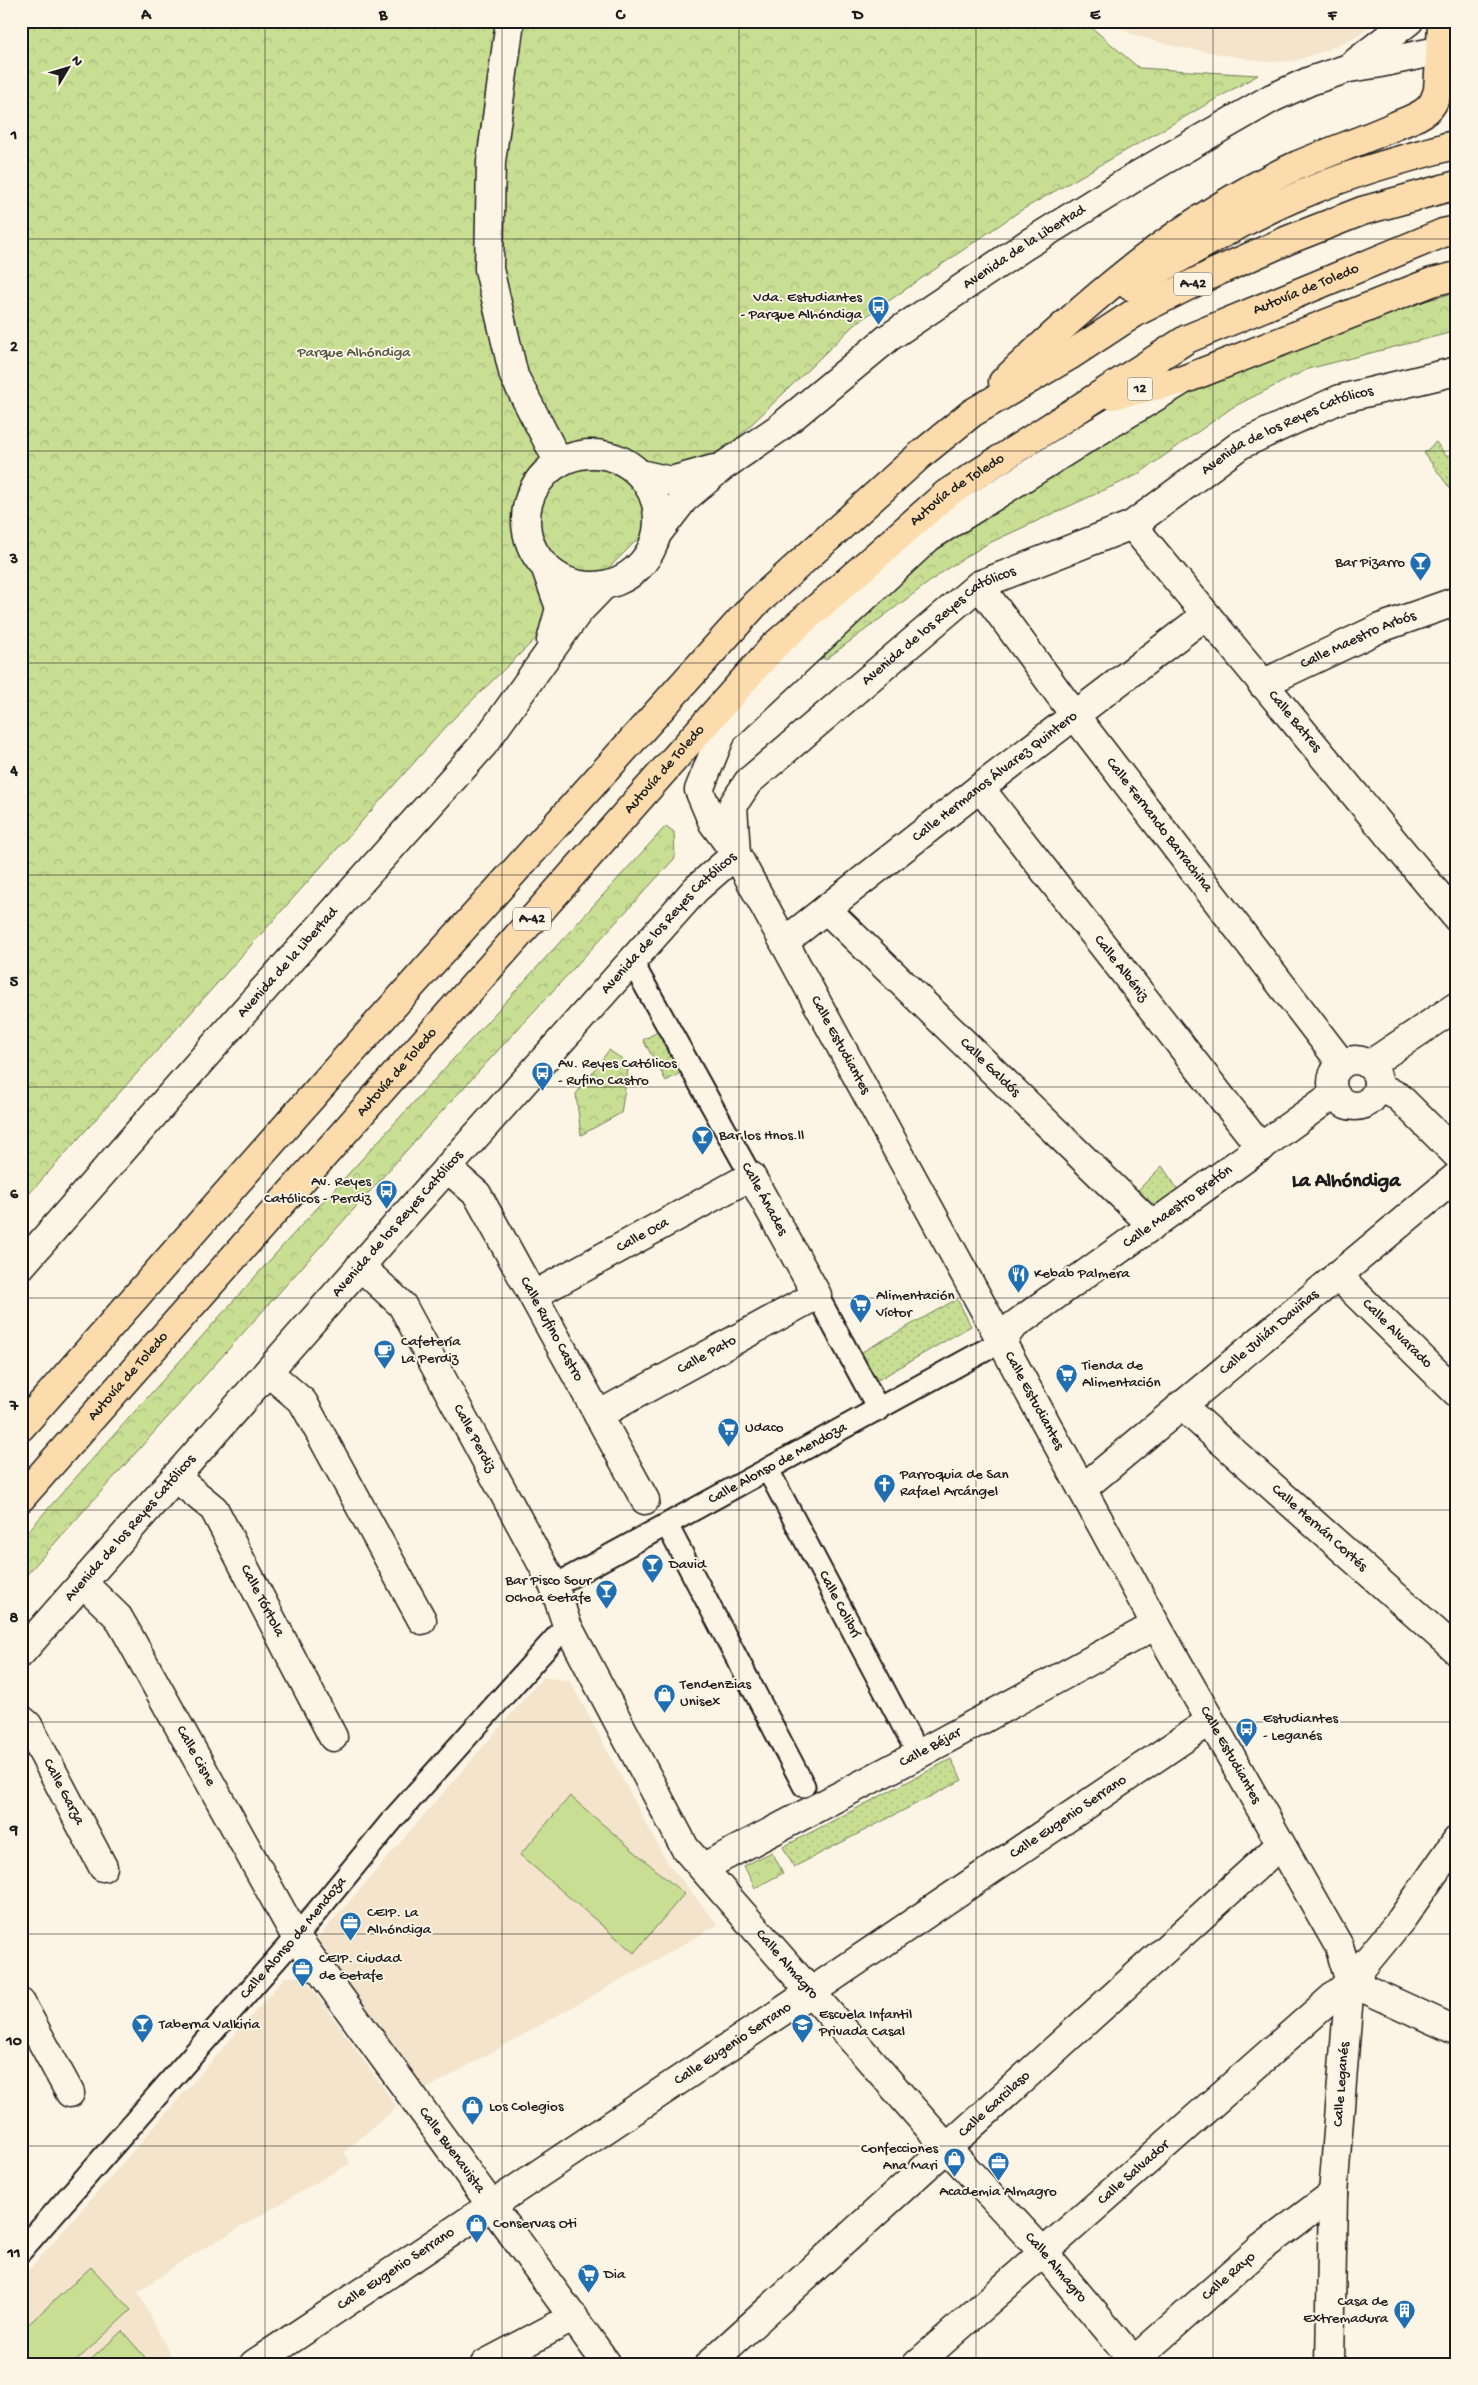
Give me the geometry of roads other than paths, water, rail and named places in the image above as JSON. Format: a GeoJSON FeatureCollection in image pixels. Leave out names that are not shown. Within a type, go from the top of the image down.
{"type":"FeatureCollection","features":[{"type":"Feature","properties":{"kind":"highway"},"geometry":{"type":"LineString","coordinates":[[972,413],[1066,322],[1144,258],[1188,226],[1276,175],[1369,138],[1428,110],[1435,100],[1438,90],[1446,39]]}},
{"type":"Feature","properties":{"kind":"highway"},"geometry":{"type":"LineString","coordinates":[[1066,322],[1235,226],[1298,195],[1378,165],[1457,144]]}},
{"type":"Feature","properties":{"kind":"highway","name":"A-42"},"geometry":{"type":"LineString","coordinates":[[21,1427],[326,1081],[755,604],[919,456],[972,413],[1069,356],[1136,312],[1216,272],[1288,240],[1362,211],[1431,190],[1457,185]]}},
{"type":"Feature","properties":{"kind":"highway","name":"Autovía de Toledo"},"geometry":{"type":"LineString","coordinates":[[21,1498],[774,646],[946,494],[1187,339],[1450,232]]}},
{"type":"Feature","properties":{"kind":"highway"},"geometry":{"type":"LineString","coordinates":[[1183,380],[1432,282],[1457,276]]}},
{"type":"Feature","properties":{"kind":"highway","name":"12"},"geometry":{"type":"LineString","coordinates":[[1096,399],[1183,380]]}},
{"type":"Feature","properties":{"kind":"street"},"geometry":{"type":"LineString","coordinates":[[510,21],[491,162],[489,269],[514,376],[558,463]]}},
{"type":"Feature","properties":{"kind":"street","name":"Avenida de la Libertad"},"geometry":{"type":"LineString","coordinates":[[1349,68],[1409,21]]}},
{"type":"Feature","properties":{"kind":"street","name":"Avenida de la Libertad"},"geometry":{"type":"LineString","coordinates":[[656,534],[684,499],[722,467],[779,428],[888,338],[1026,245],[1140,174],[1272,98],[1349,68],[1375,64],[1446,39]]}},
{"type":"Feature","properties":{"kind":"street","name":"Avenida de los Reyes Católicos"},"geometry":{"type":"LineString","coordinates":[[21,1653],[360,1266],[696,889],[736,854],[733,805],[748,782],[979,585],[1132,525],[1240,445],[1340,399],[1457,372]]}},
{"type":"Feature","properties":{"kind":"street","name":"Calle Estudiantes"},"geometry":{"type":"LineString","coordinates":[[1183,380],[929,537],[723,730],[699,790],[713,823],[736,854],[1156,1625],[1339,1946],[1350,1982]]}},
{"type":"Feature","properties":{"kind":"street"},"geometry":{"type":"LineString","coordinates":[[602,454],[627,465],[640,474],[652,492],[658,513],[656,534],[650,552],[638,568],[622,579],[603,586],[582,586],[562,579],[545,566],[531,543],[527,531],[526,511],[532,492],[543,475],[558,463],[579,455],[602,454]]}},
{"type":"Feature","properties":{"kind":"street","name":"Avenida de la Libertad"},"geometry":{"type":"LineString","coordinates":[[640,474],[671,481],[722,467]]}},
{"type":"Feature","properties":{"kind":"street","name":"Calle Batres"},"geometry":{"type":"LineString","coordinates":[[1132,525],[1457,918]]}},
{"type":"Feature","properties":{"kind":"street","name":"Avenida de la Libertad"},"geometry":{"type":"LineString","coordinates":[[545,566],[560,608],[547,655]]}},
{"type":"Feature","properties":{"kind":"street","name":"Calle Fernando Barrachina"},"geometry":{"type":"LineString","coordinates":[[979,585],[1076,717],[1342,1064]]}},
{"type":"Feature","properties":{"kind":"street","name":"Avenida de la Libertad"},"geometry":{"type":"LineString","coordinates":[[21,1266],[241,1015],[483,745],[578,612],[603,586]]}},
{"type":"Feature","properties":{"kind":"street","name":"Calle Maestro Arbós"},"geometry":{"type":"LineString","coordinates":[[1262,684],[1380,628],[1455,604]]}},
{"type":"Feature","properties":{"kind":"street","name":"Calle Hermanos Álvarez Quintero"},"geometry":{"type":"LineString","coordinates":[[784,942],[980,788],[1076,717],[1206,615]]}},
{"type":"Feature","properties":{"kind":"street","name":"Calle Albéniz"},"geometry":{"type":"LineString","coordinates":[[980,788],[1261,1148]]}},
{"type":"Feature","properties":{"kind":"street","name":"Calle Galdós"},"geometry":{"type":"LineString","coordinates":[[826,909],[1153,1226]]}},
{"type":"Feature","properties":{"kind":"street","name":"Calle Ánades"},"geometry":{"type":"LineString","coordinates":[[632,962],[879,1410]]}},
{"type":"Feature","properties":{"kind":"street"},"geometry":{"type":"LineString","coordinates":[[1457,1006],[1374,1076],[1371,1101],[1354,1107],[1345,1105],[1334,1094],[1331,1082],[1334,1072],[1342,1064],[1348,1060],[1358,1060],[1374,1076],[1399,1097],[1457,1156]]}},
{"type":"Feature","properties":{"kind":"street","name":"Calle Maestro Bretón"},"geometry":{"type":"LineString","coordinates":[[1002,1341],[1012,1327],[1334,1094]]}},
{"type":"Feature","properties":{"kind":"street","name":"Calle Rufino Castro"},"geometry":{"type":"LineString","coordinates":[[447,1168],[477,1194],[534,1295],[644,1500]]}},
{"type":"Feature","properties":{"kind":"street","name":"Calle Oca"},"geometry":{"type":"LineString","coordinates":[[534,1295],[751,1176]]}},
{"type":"Feature","properties":{"kind":"street","name":"Calle Julián Daviñas"},"geometry":{"type":"LineString","coordinates":[[1082,1489],[1181,1404],[1457,1176]]}},
{"type":"Feature","properties":{"kind":"street","name":"Calle Perdiz"},"geometry":{"type":"LineString","coordinates":[[360,1266],[402,1305],[554,1586],[567,1625]]}},
{"type":"Feature","properties":{"kind":"street","name":"Calle Alvarado"},"geometry":{"type":"LineString","coordinates":[[1337,1275],[1457,1394]]}},
{"type":"Feature","properties":{"kind":"street","name":"Calle Pato"},"geometry":{"type":"LineString","coordinates":[[598,1415],[817,1295]]}},
{"type":"Feature","properties":{"kind":"street","name":"Calle Alonso de Mendoza"},"geometry":{"type":"LineString","coordinates":[[554,1586],[879,1410],[1002,1341]]}},
{"type":"Feature","properties":{"kind":"street"},"geometry":{"type":"LineString","coordinates":[[268,1372],[303,1402],[422,1620]]}},
{"type":"Feature","properties":{"kind":"street","name":"Calle Hernán Cortés"},"geometry":{"type":"LineString","coordinates":[[1181,1404],[1457,1651]]}},
{"type":"Feature","properties":{"kind":"street","name":"Calle Colibrí"},"geometry":{"type":"LineString","coordinates":[[768,1470],[910,1739]]}},
{"type":"Feature","properties":{"kind":"street","name":"Calle Tórtola"},"geometry":{"type":"LineString","coordinates":[[175,1476],[214,1509],[333,1737]]}},
{"type":"Feature","properties":{"kind":"street"},"geometry":{"type":"LineString","coordinates":[[667,1525],[804,1786]]}},
{"type":"Feature","properties":{"kind":"street","name":"Calle Cisne"},"geometry":{"type":"LineString","coordinates":[[83,1583],[118,1617],[296,1937]]}},
{"type":"Feature","properties":{"kind":"street","name":"Calle Alonso de Mendoza"},"geometry":{"type":"LineString","coordinates":[[21,2251],[296,1937],[394,1818],[567,1625]]}},
{"type":"Feature","properties":{"kind":"street","name":"Calle Almagro"},"geometry":{"type":"LineString","coordinates":[[567,1625],[685,1848],[704,1867],[946,2147],[1042,2252],[1134,2363]]}},
{"type":"Feature","properties":{"kind":"street","name":"Calle Béjar"},"geometry":{"type":"LineString","coordinates":[[704,1867],[908,1760],[1156,1625]]}},
{"type":"Feature","properties":{"kind":"street","name":"Calle Garza"},"geometry":{"type":"LineString","coordinates":[[21,1719],[28,1725],[103,1867]]}},
{"type":"Feature","properties":{"kind":"street","name":"Calle Eugenio Serrano"},"geometry":{"type":"LineString","coordinates":[[254,2364],[811,1992],[1210,1721]]}},
{"type":"Feature","properties":{"kind":"street"},"geometry":{"type":"LineString","coordinates":[[1457,1840],[1401,1920],[1350,1982],[1457,2031]]}},
{"type":"Feature","properties":{"kind":"street","name":"Calle Garcilaso"},"geometry":{"type":"LineString","coordinates":[[709,2364],[1280,1845]]}},
{"type":"Feature","properties":{"kind":"street","name":"Calle Buenavista"},"geometry":{"type":"LineString","coordinates":[[296,1937],[607,2364]]}},
{"type":"Feature","properties":{"kind":"street","name":"Calle Leganés"},"geometry":{"type":"LineString","coordinates":[[1330,2364],[1334,2194],[1350,1982]]}},
{"type":"Feature","properties":{"kind":"street","name":"Calle Salvador"},"geometry":{"type":"LineString","coordinates":[[917,2364],[1350,1982]]}},
{"type":"Feature","properties":{"kind":"street"},"geometry":{"type":"LineString","coordinates":[[21,2003],[70,2092]]}},
{"type":"Feature","properties":{"kind":"street","name":"Calle Rayo"},"geometry":{"type":"LineString","coordinates":[[1134,2363],[1260,2249],[1334,2194]]}},
{"type":"Feature","properties":{"kind":"street"},"geometry":{"type":"LineString","coordinates":[[485,2364],[574,2318]]}},
{"type":"Feature","properties":{"kind":"place","name":"Vda. Estudiantes - Parque Alhóndiga"},"geometry":{"type":"Point","coordinates":[878,326]}},
{"type":"Feature","properties":{"kind":"place","name":"Bar Pizarro"},"geometry":{"type":"Point","coordinates":[1421,582]}},
{"type":"Feature","properties":{"kind":"place","name":"Av. Reyes Católicos - Rufino Castro"},"geometry":{"type":"Point","coordinates":[542,1092]}},
{"type":"Feature","properties":{"kind":"place","name":"Bar los Hnos.ll"},"geometry":{"type":"Point","coordinates":[703,1155]}},
{"type":"Feature","properties":{"kind":"place","name":"Av. Reyes Católicos - Perdiz"},"geometry":{"type":"Point","coordinates":[387,1210]}},
{"type":"Feature","properties":{"kind":"place","name":"Kebab Palmera"},"geometry":{"type":"Point","coordinates":[1018,1293]}},
{"type":"Feature","properties":{"kind":"place","name":"Alimentación Víctor"},"geometry":{"type":"Point","coordinates":[860,1324]}},
{"type":"Feature","properties":{"kind":"place","name":"Cafetería La Perdiz"},"geometry":{"type":"Point","coordinates":[385,1370]}},
{"type":"Feature","properties":{"kind":"place","name":"Tienda de Alimentación"},"geometry":{"type":"Point","coordinates":[1066,1394]}},
{"type":"Feature","properties":{"kind":"place","name":"Udaco"},"geometry":{"type":"Point","coordinates":[729,1447]}},
{"type":"Feature","properties":{"kind":"place","name":"Parroquia de San Rafael Arcángel"},"geometry":{"type":"Point","coordinates":[884,1503]}},
{"type":"Feature","properties":{"kind":"place","name":"David"},"geometry":{"type":"Point","coordinates":[653,1584]}},
{"type":"Feature","properties":{"kind":"place","name":"Bar Pisco Sour Ochoa Getafe"},"geometry":{"type":"Point","coordinates":[607,1609]}},
{"type":"Feature","properties":{"kind":"place","name":"TendenZias Unisex"},"geometry":{"type":"Point","coordinates":[664,1713]}},
{"type":"Feature","properties":{"kind":"place","name":"Estudiantes - Leganés"},"geometry":{"type":"Point","coordinates":[1247,1747]}},
{"type":"Feature","properties":{"kind":"place","name":"CEIP. La Alhóndiga"},"geometry":{"type":"Point","coordinates":[351,1941]}},
{"type":"Feature","properties":{"kind":"place","name":"CEIP. Ciudad de Getafe"},"geometry":{"type":"Point","coordinates":[303,1987]}},
{"type":"Feature","properties":{"kind":"place","name":"Escuela Infantil Privada Casal"},"geometry":{"type":"Point","coordinates":[803,2043]}},
{"type":"Feature","properties":{"kind":"place","name":"Taberna Valkiria"},"geometry":{"type":"Point","coordinates":[143,2044]}},
{"type":"Feature","properties":{"kind":"place","name":"Los Colegios"},"geometry":{"type":"Point","coordinates":[473,2126]}},
{"type":"Feature","properties":{"kind":"place","name":"Confecciones Ana Mari"},"geometry":{"type":"Point","coordinates":[954,2177]}},
{"type":"Feature","properties":{"kind":"place","name":"Academia Almagro"},"geometry":{"type":"Point","coordinates":[998,2182]}},
{"type":"Feature","properties":{"kind":"place","name":"Conservas Oti"},"geometry":{"type":"Point","coordinates":[477,2243]}},
{"type":"Feature","properties":{"kind":"place","name":"Dia"},"geometry":{"type":"Point","coordinates":[588,2294]}},
{"type":"Feature","properties":{"kind":"place","name":"Casa de Extremadura"},"geometry":{"type":"Point","coordinates":[1404,2330]}},
{"type":"Feature","properties":{"kind":"district","name":"La Alhóndiga"},"geometry":{"type":"Point","coordinates":[1346,1182]}},
{"type":"Feature","properties":{"kind":"park label","name":"Parque Alhóndiga"},"geometry":{"type":"Point","coordinates":[354,353]}}]}
